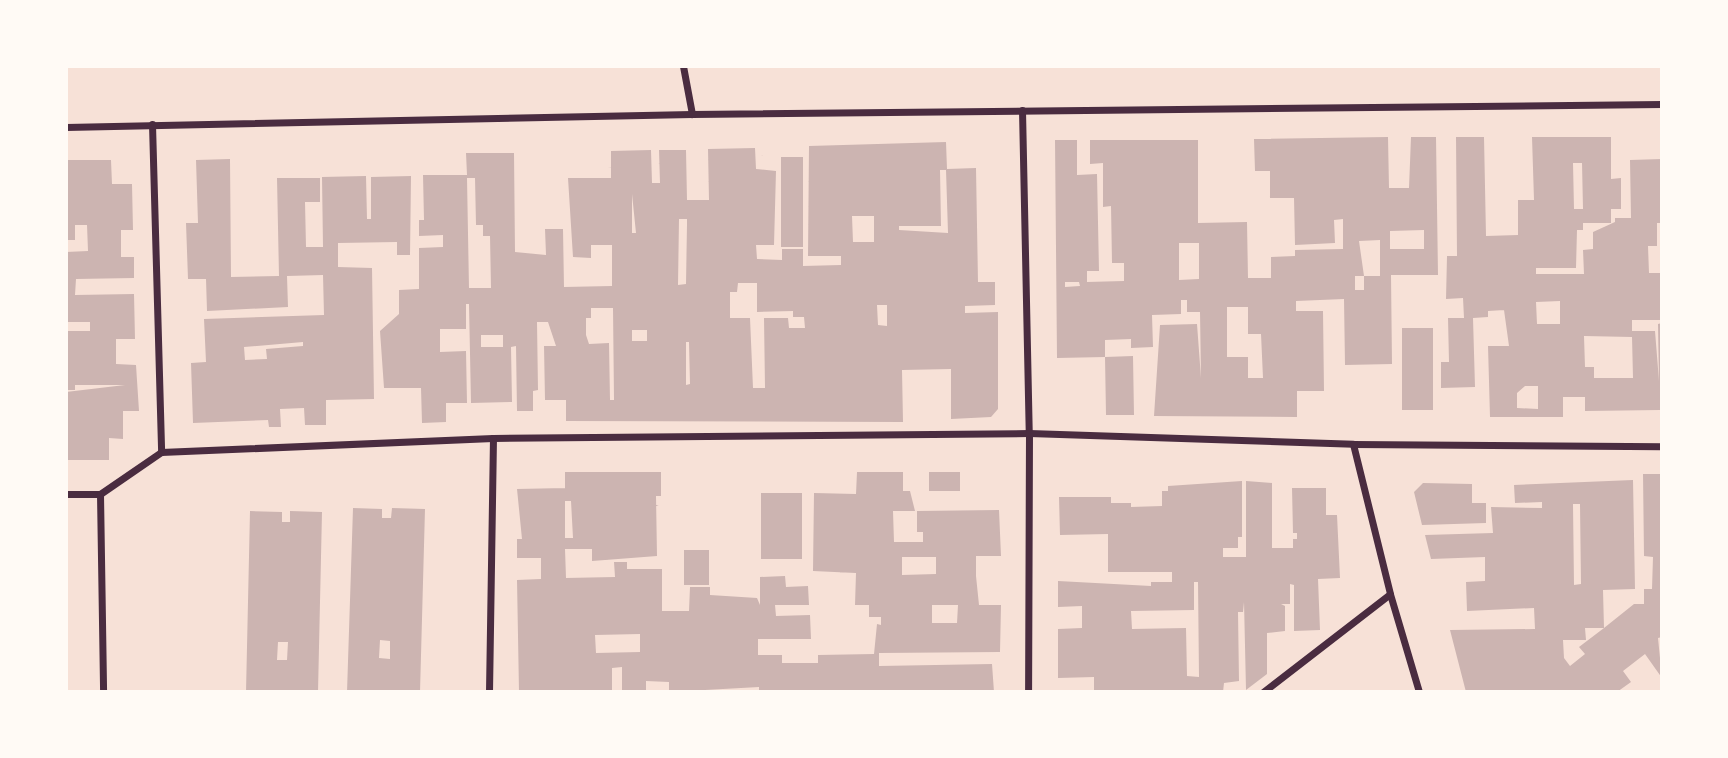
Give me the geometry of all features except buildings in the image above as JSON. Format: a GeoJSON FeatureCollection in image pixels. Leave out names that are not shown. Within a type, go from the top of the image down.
{"type":"FeatureCollection","features":[{"type":"Feature","properties":{"kind":"street"},"geometry":{"type":"LineString","coordinates":[[683,66],[692,114]]}},
{"type":"Feature","properties":{"kind":"street"},"geometry":{"type":"LineString","coordinates":[[66,127],[692,114],[1661,104]]}},
{"type":"Feature","properties":{"kind":"street"},"geometry":{"type":"LineString","coordinates":[[1022,110],[1029,433],[1028,691]]}},
{"type":"Feature","properties":{"kind":"street"},"geometry":{"type":"LineString","coordinates":[[152,124],[161,452]]}},
{"type":"Feature","properties":{"kind":"street"},"geometry":{"type":"LineString","coordinates":[[66,494],[100,494],[161,452],[493,438],[1029,433],[1353,444],[1661,446]]}},
{"type":"Feature","properties":{"kind":"street"},"geometry":{"type":"LineString","coordinates":[[489,691],[493,438]]}},
{"type":"Feature","properties":{"kind":"street"},"geometry":{"type":"LineString","coordinates":[[1353,444],[1390,594],[1419,691]]}},
{"type":"Feature","properties":{"kind":"street"},"geometry":{"type":"LineString","coordinates":[[100,494],[103,691]]}},
{"type":"Feature","properties":{"kind":"street"},"geometry":{"type":"LineString","coordinates":[[1264,691],[1390,594]]}}]}
